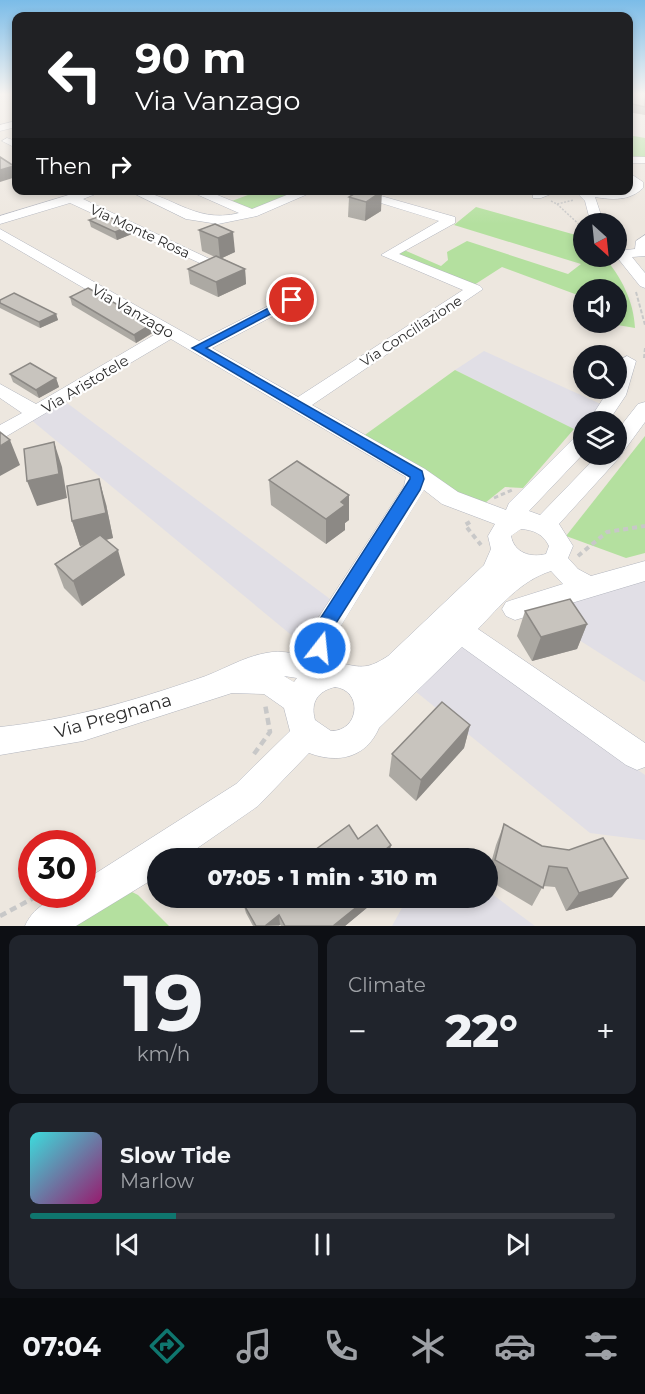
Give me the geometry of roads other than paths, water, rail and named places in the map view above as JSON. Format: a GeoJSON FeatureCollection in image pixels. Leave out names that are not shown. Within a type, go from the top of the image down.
{"type":"FeatureCollection","features":[{"type":"Feature","properties":{"kind":"street"},"geometry":{"type":"LineString","coordinates":[[633,189],[637,188],[635,171]]}},
{"type":"Feature","properties":{"kind":"street"},"geometry":{"type":"LineString","coordinates":[[0,220],[84,195]]}},
{"type":"Feature","properties":{"kind":"street"},"geometry":{"type":"LineString","coordinates":[[144,195],[202,220],[222,222],[298,195]]}},
{"type":"Feature","properties":{"kind":"street"},"geometry":{"type":"LineString","coordinates":[[206,195],[252,213]]}},
{"type":"Feature","properties":{"kind":"street","name":"Via Conciliazione"},"geometry":{"type":"LineString","coordinates":[[299,405],[475,289],[387,255],[450,220],[362,195]]}},
{"type":"Feature","properties":{"kind":"street"},"geometry":{"type":"LineString","coordinates":[[586,195],[591,200],[595,213]]}},
{"type":"Feature","properties":{"kind":"street"},"geometry":{"type":"LineString","coordinates":[[599,213],[602,201],[617,195]]}},
{"type":"Feature","properties":{"kind":"street","name":"Via Monte Rosa"},"geometry":{"type":"LineString","coordinates":[[72,199],[208,262]]}},
{"type":"Feature","properties":{"kind":"street","name":"Via Vanzago"},"geometry":{"type":"LineString","coordinates":[[0,233],[170,333],[299,405],[428,486],[502,548]]}},
{"type":"Feature","properties":{"kind":"street"},"geometry":{"type":"LineString","coordinates":[[627,250],[643,250]]}},
{"type":"Feature","properties":{"kind":"street"},"geometry":{"type":"LineString","coordinates":[[627,258],[645,283]]}},
{"type":"Feature","properties":{"kind":"street"},"geometry":{"type":"LineString","coordinates":[[198,348],[292,300]]}},
{"type":"Feature","properties":{"kind":"street","name":"Via Aristotele"},"geometry":{"type":"LineString","coordinates":[[0,434],[170,333]]}},
{"type":"Feature","properties":{"kind":"street"},"geometry":{"type":"LineString","coordinates":[[0,390],[36,413]]}},
{"type":"Feature","properties":{"kind":"street"},"geometry":{"type":"LineString","coordinates":[[627,432],[645,408]]}},
{"type":"Feature","properties":{"kind":"street"},"geometry":{"type":"LineString","coordinates":[[519,521],[516,509],[573,451]]}},
{"type":"Feature","properties":{"kind":"street"},"geometry":{"type":"LineString","coordinates":[[544,526],[601,465]]}},
{"type":"Feature","properties":{"kind":"street"},"geometry":{"type":"LineString","coordinates":[[370,718],[368,698],[337,679],[322,653],[320,637],[428,486]]}},
{"type":"Feature","properties":{"kind":"street","name":"Via Vanzago"},"geometry":{"type":"LineString","coordinates":[[428,486],[498,517],[519,521]]}},
{"type":"Feature","properties":{"kind":"street"},"geometry":{"type":"LineString","coordinates":[[519,521],[544,526],[553,531],[561,546],[551,566],[506,584],[411,681],[370,718],[365,729],[356,738],[331,745],[307,734],[300,724],[298,701],[308,686],[337,679],[383,675],[399,664],[494,571],[502,548],[500,533],[504,528],[519,521]]}},
{"type":"Feature","properties":{"kind":"street"},"geometry":{"type":"LineString","coordinates":[[502,548],[519,563],[551,566],[589,587]]}},
{"type":"Feature","properties":{"kind":"street"},"geometry":{"type":"LineString","coordinates":[[515,609],[645,571]]}},
{"type":"Feature","properties":{"kind":"street"},"geometry":{"type":"LineString","coordinates":[[460,631],[637,755]]}},
{"type":"Feature","properties":{"kind":"street","name":"Via Pregnana"},"geometry":{"type":"LineString","coordinates":[[0,741],[47,735],[224,683],[270,664],[307,669],[337,679]]}},
{"type":"Feature","properties":{"kind":"street","name":"Via Pregnana"},"geometry":{"type":"LineString","coordinates":[[224,683],[268,681],[298,701]]}},
{"type":"Feature","properties":{"kind":"street"},"geometry":{"type":"LineString","coordinates":[[43,926],[148,862],[247,795],[307,734]]}}]}
